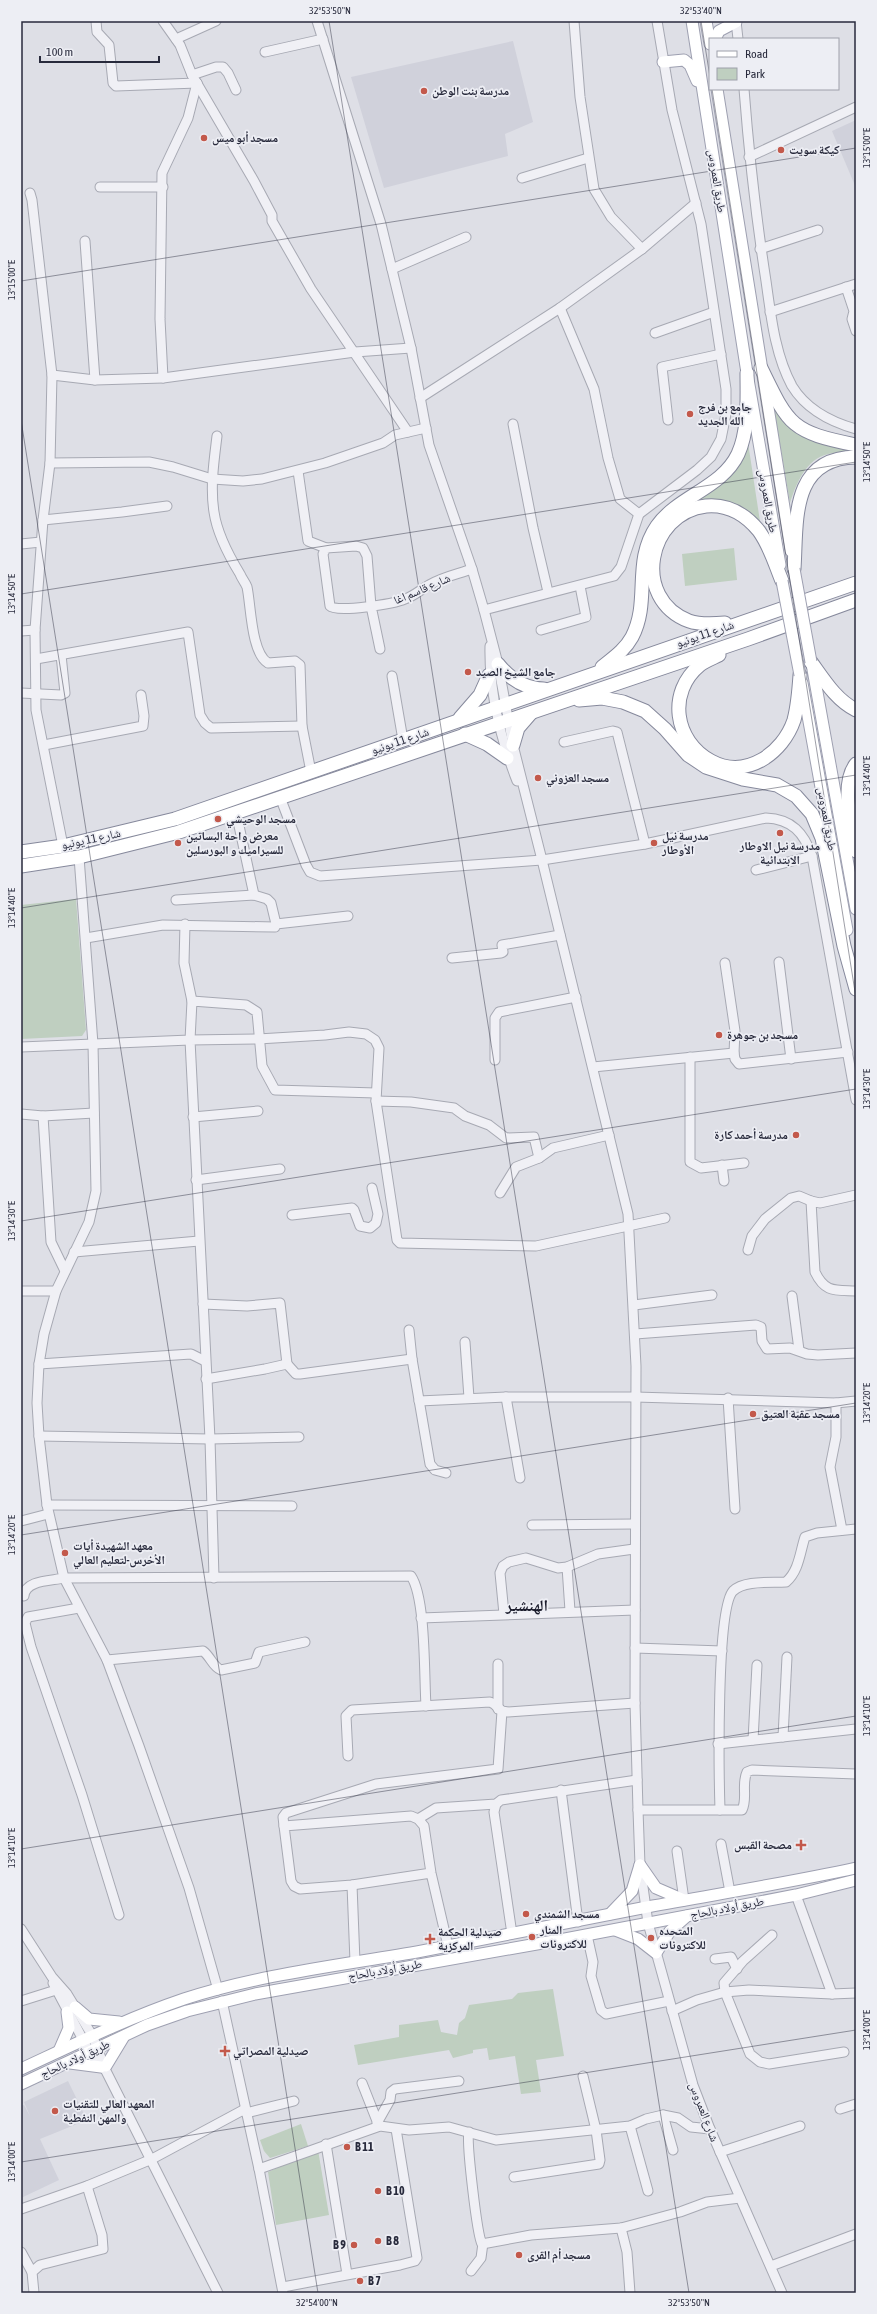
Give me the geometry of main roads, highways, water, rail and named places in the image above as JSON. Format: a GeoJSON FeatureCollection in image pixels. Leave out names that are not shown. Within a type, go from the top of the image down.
{"type":"FeatureCollection","features":[{"type":"Feature","properties":{"kind":"highway"},"geometry":{"type":"LineString","coordinates":[[761,368],[780,407],[791,422],[808,433],[856,445]]}},
{"type":"Feature","properties":{"kind":"highway"},"geometry":{"type":"LineString","coordinates":[[596,673],[625,648],[632,636],[640,609],[644,551],[657,525],[673,509],[721,475],[739,453],[747,407],[746,373]]}},
{"type":"Feature","properties":{"kind":"highway"},"geometry":{"type":"LineString","coordinates":[[794,569],[798,500],[808,478],[825,462],[844,457],[856,457]]}},
{"type":"Feature","properties":{"kind":"highway"},"geometry":{"type":"LineString","coordinates":[[739,623],[704,624],[690,621],[677,615],[661,597],[653,579],[652,558],[660,537],[672,521],[686,512],[704,507],[722,507],[738,512],[759,532],[768,547],[782,581]]}},
{"type":"Feature","properties":{"kind":"highway"},"geometry":{"type":"LineString","coordinates":[[842,587],[856,579]]}},
{"type":"Feature","properties":{"kind":"highway"},"geometry":{"type":"LineString","coordinates":[[842,587],[856,582]]}},
{"type":"Feature","properties":{"kind":"highway","name":"شارع 11 يونيو"},"geometry":{"type":"LineString","coordinates":[[21,852],[63,846],[154,825],[311,772],[842,587]]}},
{"type":"Feature","properties":{"kind":"highway","name":"شارع 11 يونيو"},"geometry":{"type":"LineString","coordinates":[[21,866],[79,857],[158,838],[748,639],[856,600]]}},
{"type":"Feature","properties":{"kind":"highway"},"geometry":{"type":"LineString","coordinates":[[838,606],[856,604]]}},
{"type":"Feature","properties":{"kind":"highway"},"geometry":{"type":"LineString","coordinates":[[748,639],[700,665],[681,691],[677,711],[683,732],[696,750],[711,762],[730,767],[750,766],[770,756],[785,738],[794,720],[798,701],[800,675]]}},
{"type":"Feature","properties":{"kind":"highway"},"geometry":{"type":"LineString","coordinates":[[811,662],[831,690],[846,705],[856,710]]}},
{"type":"Feature","properties":{"kind":"highway"},"geometry":{"type":"LineString","coordinates":[[498,664],[510,677],[526,686],[550,689]]}},
{"type":"Feature","properties":{"kind":"highway"},"geometry":{"type":"LineString","coordinates":[[455,722],[474,703],[489,675]]}},
{"type":"Feature","properties":{"kind":"highway"},"geometry":{"type":"LineString","coordinates":[[553,704],[602,698],[623,702],[645,711],[665,729],[688,755],[706,767],[743,779],[777,785],[796,796],[812,814],[822,838],[844,946],[856,989]]}},
{"type":"Feature","properties":{"kind":"highway"},"geometry":{"type":"LineString","coordinates":[[513,745],[514,736],[522,721],[535,710]]}},
{"type":"Feature","properties":{"kind":"highway"},"geometry":{"type":"LineString","coordinates":[[465,734],[487,744],[508,758]]}},
{"type":"Feature","properties":{"kind":"highway"},"geometry":{"type":"LineString","coordinates":[[856,764],[848,787],[849,808],[856,851]]}},
{"type":"Feature","properties":{"kind":"highway"},"geometry":{"type":"LineString","coordinates":[[154,825],[158,838]]}},
{"type":"Feature","properties":{"kind":"main road","name":"طريق العمروس"},"geometry":{"type":"LineString","coordinates":[[692,21],[746,373],[782,581],[856,979]]}},
{"type":"Feature","properties":{"kind":"main road"},"geometry":{"type":"LineString","coordinates":[[706,21],[709,38]]}},
{"type":"Feature","properties":{"kind":"main road"},"geometry":{"type":"LineString","coordinates":[[716,38],[719,31],[737,21]]}},
{"type":"Feature","properties":{"kind":"main road"},"geometry":{"type":"LineString","coordinates":[[662,62],[680,59],[687,62],[704,98]]}},
{"type":"Feature","properties":{"kind":"main road","name":"طريق العمروس"},"geometry":{"type":"LineString","coordinates":[[717,91],[794,569],[856,909]]}},
{"type":"Feature","properties":{"kind":"main road"},"geometry":{"type":"LineString","coordinates":[[610,1914],[632,1891],[640,1864],[656,1888],[684,1900]]}},
{"type":"Feature","properties":{"kind":"main road","name":"طريق أولاد بالحاج"},"geometry":{"type":"LineString","coordinates":[[21,2069],[122,2022],[186,1999],[218,1990],[355,1962],[578,1922],[646,1907],[774,1885],[856,1868]]}},
{"type":"Feature","properties":{"kind":"main road","name":"طريق أولاد بالحاج"},"geometry":{"type":"LineString","coordinates":[[21,2084],[70,2063],[125,2036],[187,2011],[222,2001],[614,1930],[796,1895],[856,1880]]}},
{"type":"Feature","properties":{"kind":"main road"},"geometry":{"type":"LineString","coordinates":[[614,1930],[632,1936],[656,1953],[670,1932],[688,1915]]}},
{"type":"Feature","properties":{"kind":"main road"},"geometry":{"type":"LineString","coordinates":[[59,2051],[69,2028],[71,2010],[89,2019],[122,2022]]}},
{"type":"Feature","properties":{"kind":"main road"},"geometry":{"type":"LineString","coordinates":[[70,2063],[104,2068],[125,2036]]}},
{"type":"Feature","properties":{"kind":"place","name":"مدرسة بنت الوطن"},"geometry":{"type":"Point","coordinates":[424,91]}},
{"type":"Feature","properties":{"kind":"place","name":"مسجد أبو ميس"},"geometry":{"type":"Point","coordinates":[204,138]}},
{"type":"Feature","properties":{"kind":"place","name":"كيكة سويت"},"geometry":{"type":"Point","coordinates":[781,150]}},
{"type":"Feature","properties":{"kind":"place","name":"جامع بن فرج الله الجديد"},"geometry":{"type":"Point","coordinates":[690,414]}},
{"type":"Feature","properties":{"kind":"place","name":"جامع الشيخ الصيد"},"geometry":{"type":"Point","coordinates":[468,672]}},
{"type":"Feature","properties":{"kind":"place","name":"مسجد العزوني"},"geometry":{"type":"Point","coordinates":[538,778]}},
{"type":"Feature","properties":{"kind":"place","name":"مسجد الوحيشي"},"geometry":{"type":"Point","coordinates":[218,819]}},
{"type":"Feature","properties":{"kind":"place","name":"مدرسة نيل الاوطار الابتدائية"},"geometry":{"type":"Point","coordinates":[780,833]}},
{"type":"Feature","properties":{"kind":"place","name":"معرض واحة البساتين للسيراميك و البورسلين"},"geometry":{"type":"Point","coordinates":[178,843]}},
{"type":"Feature","properties":{"kind":"place","name":"مدرسة نيل الأوطار"},"geometry":{"type":"Point","coordinates":[654,843]}},
{"type":"Feature","properties":{"kind":"place","name":"مسجد بن جوهرة"},"geometry":{"type":"Point","coordinates":[719,1035]}},
{"type":"Feature","properties":{"kind":"place","name":"مدرسة أحمد كارة"},"geometry":{"type":"Point","coordinates":[796,1135]}},
{"type":"Feature","properties":{"kind":"place","name":"مسجد عقبة العتيق"},"geometry":{"type":"Point","coordinates":[753,1414]}},
{"type":"Feature","properties":{"kind":"place","name":"معهد الشهيدة أيات الأخرس-لتعليم العالي"},"geometry":{"type":"Point","coordinates":[65,1553]}},
{"type":"Feature","properties":{"kind":"place","name":"مصحة القبس"},"geometry":{"type":"Point","coordinates":[801,1845]}},
{"type":"Feature","properties":{"kind":"place","name":"مسجد الشمندي"},"geometry":{"type":"Point","coordinates":[526,1914]}},
{"type":"Feature","properties":{"kind":"place","name":"المنار للاكترونات"},"geometry":{"type":"Point","coordinates":[532,1937]}},
{"type":"Feature","properties":{"kind":"place","name":"المتحده للاكترونات"},"geometry":{"type":"Point","coordinates":[651,1938]}},
{"type":"Feature","properties":{"kind":"place","name":"صيدلية الحكمة المركزية"},"geometry":{"type":"Point","coordinates":[430,1939]}},
{"type":"Feature","properties":{"kind":"place","name":"صيدلية المصراتي"},"geometry":{"type":"Point","coordinates":[225,2051]}},
{"type":"Feature","properties":{"kind":"place","name":"المعهد العالي للتقنيات والمهن النفطية"},"geometry":{"type":"Point","coordinates":[55,2111]}},
{"type":"Feature","properties":{"kind":"place","name":"B 11"},"geometry":{"type":"Point","coordinates":[347,2147]}},
{"type":"Feature","properties":{"kind":"place","name":"B 10"},"geometry":{"type":"Point","coordinates":[378,2191]}},
{"type":"Feature","properties":{"kind":"place","name":"B 8"},"geometry":{"type":"Point","coordinates":[378,2241]}},
{"type":"Feature","properties":{"kind":"place","name":"B 9"},"geometry":{"type":"Point","coordinates":[354,2245]}},
{"type":"Feature","properties":{"kind":"place","name":"مسجد أم القرى"},"geometry":{"type":"Point","coordinates":[519,2255]}},
{"type":"Feature","properties":{"kind":"place","name":"B 7"},"geometry":{"type":"Point","coordinates":[360,2281]}},
{"type":"Feature","properties":{"kind":"district","name":"الهنشير"},"geometry":{"type":"Point","coordinates":[527,1605]}}]}
